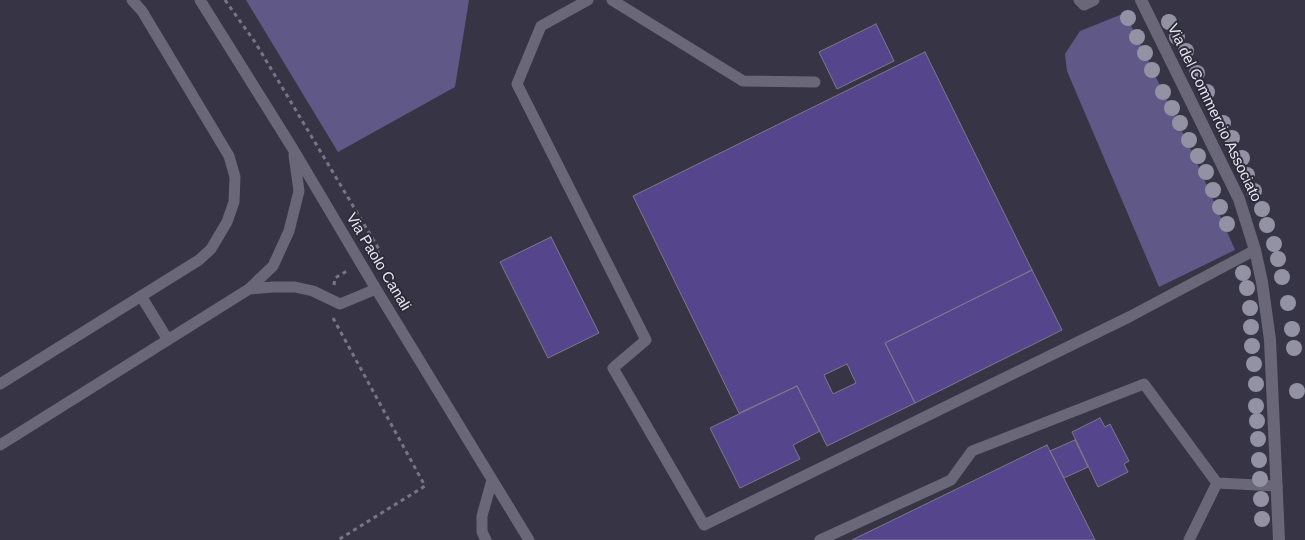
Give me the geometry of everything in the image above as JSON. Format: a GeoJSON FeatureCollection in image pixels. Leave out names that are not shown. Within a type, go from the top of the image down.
{"type":"FeatureCollection","features":[{"type":"Feature","properties":{"kind":"street","name":"Via del Commercio Associato"},"geometry":{"type":"LineString","coordinates":[[1141,0],[1239,199],[1255,250],[1262,282],[1270,340],[1279,540]]}},
{"type":"Feature","properties":{"kind":"lane"},"geometry":{"type":"LineString","coordinates":[[0,384],[199,260],[211,249],[227,222],[234,202],[235,177],[230,156],[142,11],[132,0]]}},
{"type":"Feature","properties":{"kind":"lane","name":"Via Paolo Canali"},"geometry":{"type":"LineString","coordinates":[[200,0],[293,149],[529,540]]}},
{"type":"Feature","properties":{"kind":"lane"},"geometry":{"type":"LineString","coordinates":[[588,0],[541,26],[517,84],[646,340],[613,368],[704,525],[1129,317],[1255,250]]}},
{"type":"Feature","properties":{"kind":"lane"},"geometry":{"type":"LineString","coordinates":[[612,0],[744,81],[815,82]]}},
{"type":"Feature","properties":{"kind":"lane"},"geometry":{"type":"LineString","coordinates":[[1079,0],[1084,5],[1094,0]]}},
{"type":"Feature","properties":{"kind":"lane"},"geometry":{"type":"LineString","coordinates":[[0,445],[249,289],[272,266],[289,231],[299,191],[293,149]]}},
{"type":"Feature","properties":{"kind":"lane"},"geometry":{"type":"LineString","coordinates":[[249,289],[296,287],[340,304],[376,289]]}},
{"type":"Feature","properties":{"kind":"lane"},"geometry":{"type":"LineString","coordinates":[[141,296],[168,340]]}},
{"type":"Feature","properties":{"kind":"lane"},"geometry":{"type":"LineString","coordinates":[[820,540],[952,480],[972,451],[1144,384],[1217,483]]}},
{"type":"Feature","properties":{"kind":"lane"},"geometry":{"type":"LineString","coordinates":[[486,540],[482,532],[482,516],[492,480]]}},
{"type":"Feature","properties":{"kind":"lane"},"geometry":{"type":"LineString","coordinates":[[1217,483],[1277,486]]}},
{"type":"Feature","properties":{"kind":"lane"},"geometry":{"type":"LineString","coordinates":[[1189,540],[1217,483]]}},
{"type":"Feature","properties":{"kind":"path"},"geometry":{"type":"LineString","coordinates":[[225,0],[256,42],[380,251]]}},
{"type":"Feature","properties":{"kind":"path"},"geometry":{"type":"LineString","coordinates":[[334,278],[332,316],[425,486],[338,540]]}},
{"type":"Feature","properties":{"kind":"shaded area"},"geometry":{"type":"Polygon","coordinates":[[[246,0],[469,0],[455,87],[338,152],[246,0]]]}},
{"type":"Feature","properties":{"kind":"shaded area"},"geometry":{"type":"Polygon","coordinates":[[[1125,13],[1193,154],[1235,250],[1159,287],[1067,71],[1065,54],[1080,31],[1125,13]]]}},
{"type":"Feature","properties":{"kind":"building"},"geometry":{"type":"Polygon","coordinates":[[[876,24],[894,61],[837,89],[819,52],[876,24]]]}},
{"type":"Feature","properties":{"kind":"building"},"geometry":{"type":"Polygon","coordinates":[[[925,52],[1032,270],[885,343],[915,403],[827,446],[797,386],[739,413],[633,196],[925,52]],[[847,364],[824,375],[833,394],[856,383],[847,364]]]}},
{"type":"Feature","properties":{"kind":"building"},"geometry":{"type":"Polygon","coordinates":[[[551,237],[599,333],[548,358],[500,262],[551,237]]]}},
{"type":"Feature","properties":{"kind":"building"},"geometry":{"type":"Polygon","coordinates":[[[1032,270],[1062,330],[915,403],[885,343],[1032,270]]]}},
{"type":"Feature","properties":{"kind":"building"},"geometry":{"type":"Polygon","coordinates":[[[797,386],[820,431],[793,445],[800,459],[740,488],[710,428],[797,386]]]}},
{"type":"Feature","properties":{"kind":"building"},"geometry":{"type":"Polygon","coordinates":[[[1100,418],[1105,427],[1110,424],[1129,461],[1124,464],[1128,472],[1098,487],[1072,432],[1100,418]]]}},
{"type":"Feature","properties":{"kind":"building"},"geometry":{"type":"Polygon","coordinates":[[[1075,440],[1088,467],[1064,478],[1050,451],[1075,440]]]}},
{"type":"Feature","properties":{"kind":"building"},"geometry":{"type":"Polygon","coordinates":[[[1047,445],[1095,540],[852,540],[1047,445]]]}}]}
